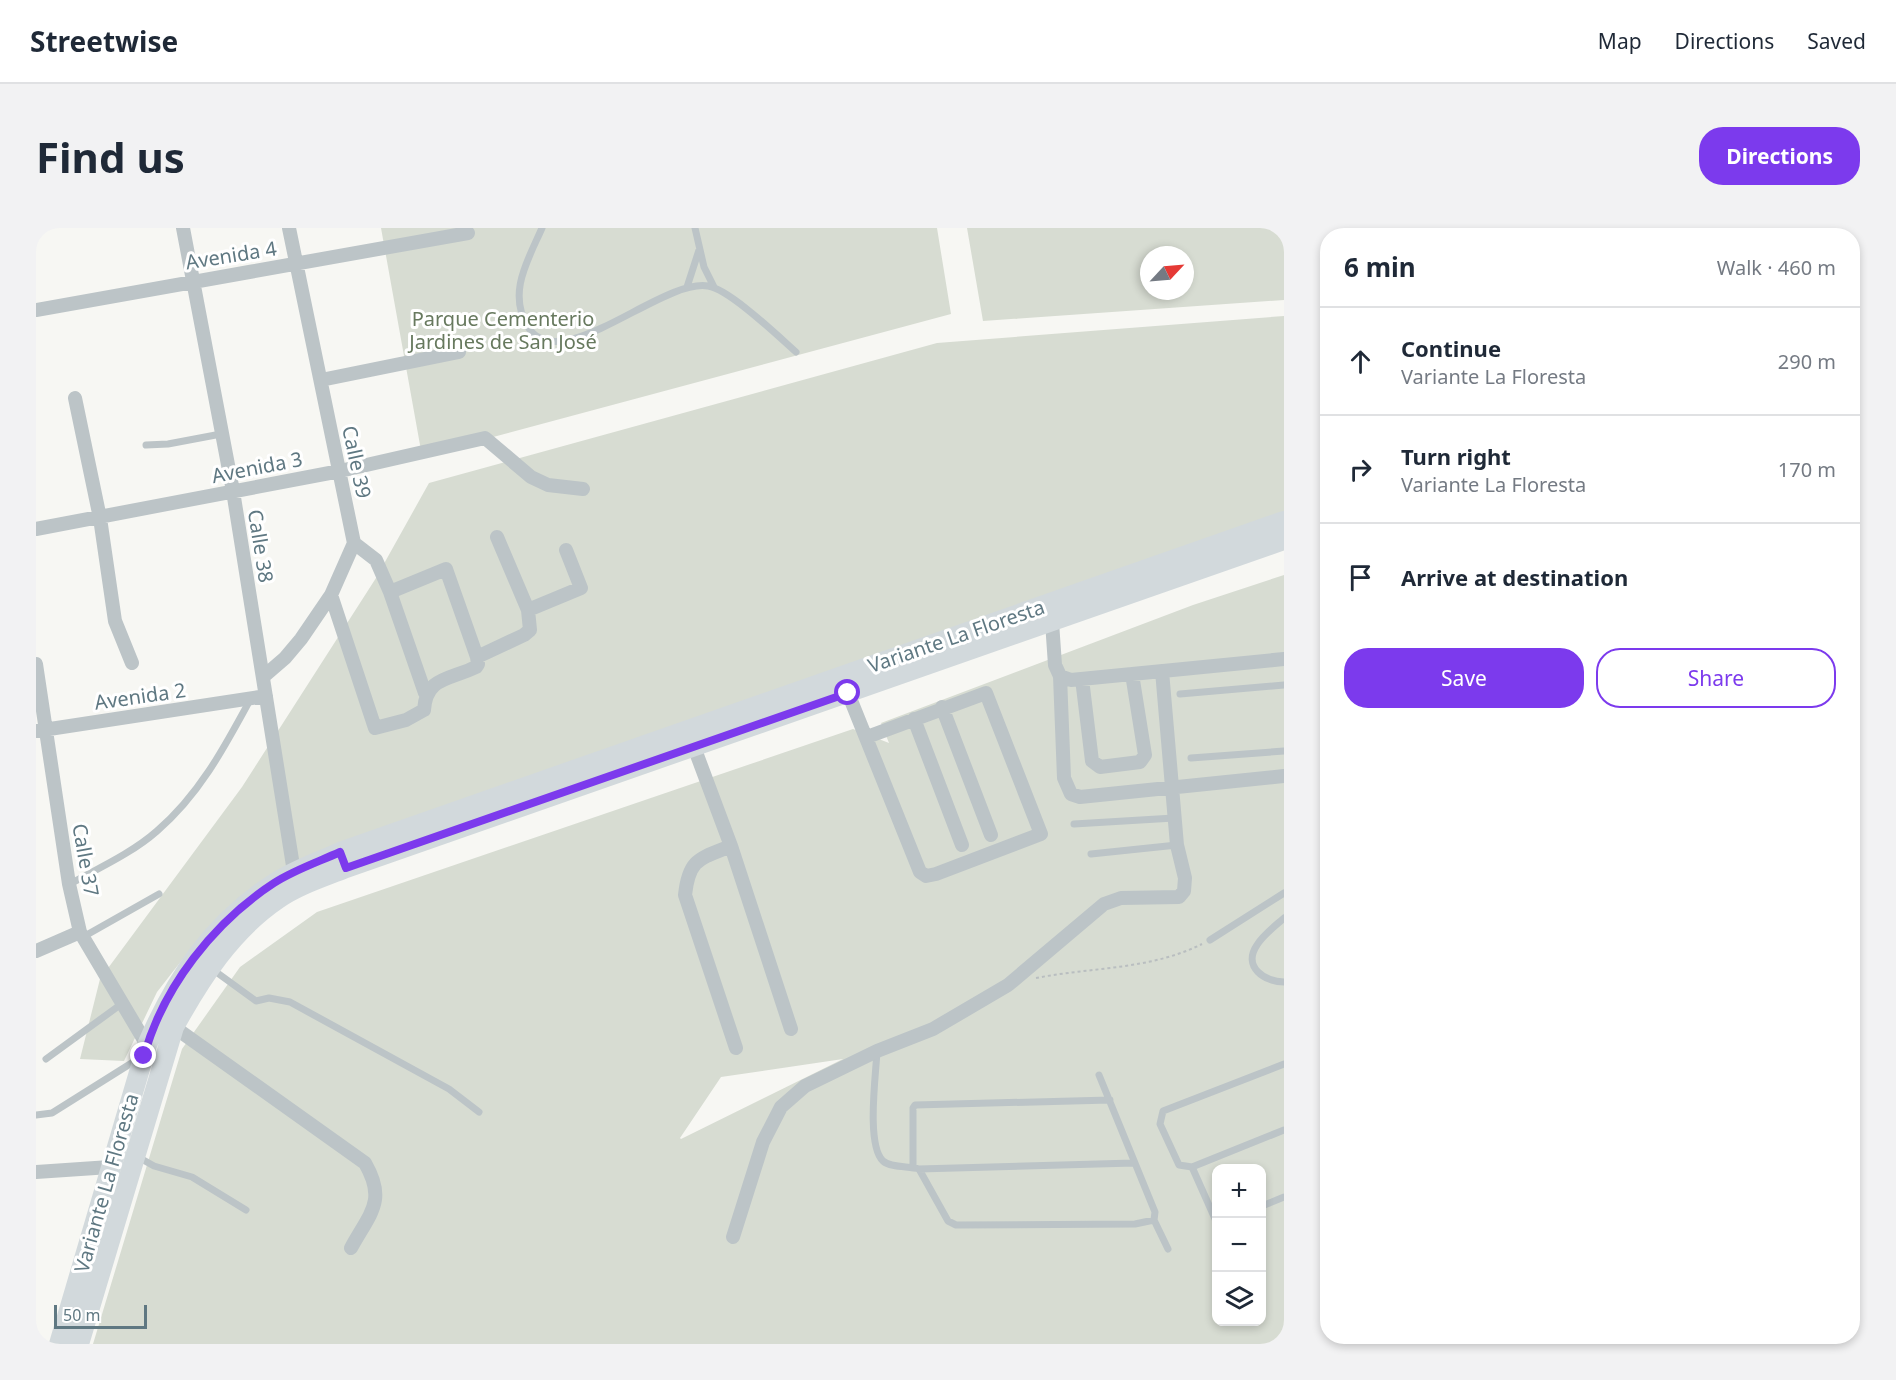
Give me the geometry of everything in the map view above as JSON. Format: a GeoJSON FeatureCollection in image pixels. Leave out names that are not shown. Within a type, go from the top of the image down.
{"type":"FeatureCollection","features":[{"type":"Feature","properties":{"kind":"main road","name":"Variante La Floresta"},"geometry":{"type":"LineString","coordinates":[[59,1344],[145,1050],[176,983],[219,929],[244,905],[294,872],[343,860],[694,747],[1284,521]]}},
{"type":"Feature","properties":{"kind":"main road","name":"Variante La Floresta"},"geometry":{"type":"LineString","coordinates":[[79,1344],[174,1028],[210,968],[240,930],[280,897],[343,860],[838,690],[1052,622],[1284,540]]}},
{"type":"Feature","properties":{"kind":"street","name":"Calle 38"},"geometry":{"type":"LineString","coordinates":[[183,228],[233,491],[294,872]]}},
{"type":"Feature","properties":{"kind":"street","name":"Calle 39"},"geometry":{"type":"LineString","coordinates":[[289,228],[354,543]]}},
{"type":"Feature","properties":{"kind":"street","name":"Avenida 4"},"geometry":{"type":"LineString","coordinates":[[36,310],[193,280],[296,265],[468,232]]}},
{"type":"Feature","properties":{"kind":"street"},"geometry":{"type":"LineString","coordinates":[[321,381],[459,351]]}},
{"type":"Feature","properties":{"kind":"street"},"geometry":{"type":"LineString","coordinates":[[75,398],[100,518],[116,621],[132,663]]}},
{"type":"Feature","properties":{"kind":"street","name":"Avenida 3"},"geometry":{"type":"LineString","coordinates":[[36,530],[340,471],[485,438],[531,477],[548,485],[583,489]]}},
{"type":"Feature","properties":{"kind":"street"},"geometry":{"type":"LineString","coordinates":[[477,657],[530,630],[528,610],[497,537]]}},
{"type":"Feature","properties":{"kind":"street"},"geometry":{"type":"LineString","coordinates":[[263,677],[285,658],[301,639],[331,595],[354,543],[376,560],[390,592],[425,693],[424,710],[406,720],[375,728],[331,595]]}},
{"type":"Feature","properties":{"kind":"street"},"geometry":{"type":"LineString","coordinates":[[528,610],[581,588],[566,550]]}},
{"type":"Feature","properties":{"kind":"street"},"geometry":{"type":"LineString","coordinates":[[390,592],[446,569],[477,657],[476,668],[432,686],[425,693]]}},
{"type":"Feature","properties":{"kind":"street"},"geometry":{"type":"LineString","coordinates":[[1052,622],[1055,665],[1060,676],[1064,778],[1071,794],[1080,797],[1284,776]]}},
{"type":"Feature","properties":{"kind":"street"},"geometry":{"type":"LineString","coordinates":[[1060,676],[1067,680],[1082,679],[1284,658]]}},
{"type":"Feature","properties":{"kind":"street","name":"Calle 37"},"geometry":{"type":"LineString","coordinates":[[36,664],[41,731],[69,884],[82,935],[145,1050]]}},
{"type":"Feature","properties":{"kind":"street"},"geometry":{"type":"LineString","coordinates":[[733,1237],[763,1142],[781,1107],[806,1086],[877,1051],[933,1029],[1008,985],[1104,904],[1121,898],[1179,897],[1184,891],[1185,878],[1177,845],[1174,818],[1162,671]]}},
{"type":"Feature","properties":{"kind":"street"},"geometry":{"type":"LineString","coordinates":[[1082,679],[1092,761],[1100,767],[1140,762],[1145,755],[1132,674]]}},
{"type":"Feature","properties":{"kind":"street"},"geometry":{"type":"LineString","coordinates":[[838,690],[867,737],[920,872],[926,876],[1041,834],[988,695],[983,692],[867,737]]}},
{"type":"Feature","properties":{"kind":"street"},"geometry":{"type":"LineString","coordinates":[[250,700],[266,696]]}},
{"type":"Feature","properties":{"kind":"street","name":"Avenida 2"},"geometry":{"type":"LineString","coordinates":[[41,731],[250,700]]}},
{"type":"Feature","properties":{"kind":"street"},"geometry":{"type":"LineString","coordinates":[[942,707],[991,836]]}},
{"type":"Feature","properties":{"kind":"street"},"geometry":{"type":"LineString","coordinates":[[914,719],[962,845]]}},
{"type":"Feature","properties":{"kind":"street"},"geometry":{"type":"LineString","coordinates":[[694,747],[730,846],[791,1029]]}},
{"type":"Feature","properties":{"kind":"street"},"geometry":{"type":"LineString","coordinates":[[730,846],[696,860],[688,874],[685,895],[736,1048]]}},
{"type":"Feature","properties":{"kind":"street"},"geometry":{"type":"LineString","coordinates":[[36,951],[82,935]]}},
{"type":"Feature","properties":{"kind":"street"},"geometry":{"type":"LineString","coordinates":[[174,1028],[365,1163],[376,1181],[377,1199],[351,1248]]}},
{"type":"Feature","properties":{"kind":"street"},"geometry":{"type":"LineString","coordinates":[[36,1172],[110,1167]]}},
{"type":"Feature","properties":{"kind":"lane"},"geometry":{"type":"LineString","coordinates":[[542,228],[523,272],[519,297],[522,314],[529,328],[546,341],[560,342],[577,339],[687,287],[714,287]]}},
{"type":"Feature","properties":{"kind":"lane"},"geometry":{"type":"LineString","coordinates":[[695,228],[704,267],[714,287],[796,352]]}},
{"type":"Feature","properties":{"kind":"lane"},"geometry":{"type":"LineString","coordinates":[[687,287],[700,247]]}},
{"type":"Feature","properties":{"kind":"lane"},"geometry":{"type":"LineString","coordinates":[[146,445],[168,444],[221,434]]}},
{"type":"Feature","properties":{"kind":"lane"},"geometry":{"type":"LineString","coordinates":[[1180,694],[1284,685]]}},
{"type":"Feature","properties":{"kind":"lane"},"geometry":{"type":"LineString","coordinates":[[69,884],[121,856],[156,832],[190,798],[220,757],[250,700]]}},
{"type":"Feature","properties":{"kind":"lane"},"geometry":{"type":"LineString","coordinates":[[1191,758],[1284,751]]}},
{"type":"Feature","properties":{"kind":"lane"},"geometry":{"type":"LineString","coordinates":[[1074,824],[1174,818]]}},
{"type":"Feature","properties":{"kind":"lane"},"geometry":{"type":"LineString","coordinates":[[1091,854],[1177,845]]}},
{"type":"Feature","properties":{"kind":"lane"},"geometry":{"type":"LineString","coordinates":[[1210,940],[1284,893]]}},
{"type":"Feature","properties":{"kind":"lane"},"geometry":{"type":"LineString","coordinates":[[82,935],[159,894]]}},
{"type":"Feature","properties":{"kind":"lane"},"geometry":{"type":"LineString","coordinates":[[1284,918],[1256,946],[1253,961],[1258,974],[1267,980],[1284,982]]}},
{"type":"Feature","properties":{"kind":"lane"},"geometry":{"type":"LineString","coordinates":[[210,968],[256,1001],[269,998],[290,1002],[449,1089],[479,1112]]}},
{"type":"Feature","properties":{"kind":"lane"},"geometry":{"type":"LineString","coordinates":[[46,1059],[120,1005]]}},
{"type":"Feature","properties":{"kind":"lane"},"geometry":{"type":"LineString","coordinates":[[36,1115],[52,1113],[145,1050]]}},
{"type":"Feature","properties":{"kind":"lane"},"geometry":{"type":"LineString","coordinates":[[877,1051],[875,1141],[883,1161],[916,1168],[1134,1163]]}},
{"type":"Feature","properties":{"kind":"lane"},"geometry":{"type":"LineString","coordinates":[[1284,1064],[1163,1111],[1160,1124],[1179,1166],[1192,1167],[1284,1130]]}},
{"type":"Feature","properties":{"kind":"lane"},"geometry":{"type":"LineString","coordinates":[[1099,1075],[1155,1212],[1154,1220],[1167,1249]]}},
{"type":"Feature","properties":{"kind":"lane"},"geometry":{"type":"LineString","coordinates":[[1110,1100],[915,1105],[912,1108],[916,1168],[948,1221],[956,1225],[1135,1224],[1154,1220]]}},
{"type":"Feature","properties":{"kind":"lane"},"geometry":{"type":"LineString","coordinates":[[135,1156],[154,1166],[192,1177],[246,1210]]}},
{"type":"Feature","properties":{"kind":"lane"},"geometry":{"type":"LineString","coordinates":[[1192,1167],[1215,1218]]}},
{"type":"Feature","properties":{"kind":"lane"},"geometry":{"type":"LineString","coordinates":[[1266,1204],[1284,1197]]}},
{"type":"Feature","properties":{"kind":"path"},"geometry":{"type":"LineString","coordinates":[[1008,985],[1056,975],[1119,968],[1152,961],[1174,956],[1210,940]]}},
{"type":"Feature","properties":{"kind":"green space","name":"Parque Cementerio Jardines de San José"},"geometry":{"type":"Polygon","coordinates":[[[381,228],[937,228],[951,314],[422,456],[381,228]]]}},
{"type":"Feature","properties":{"kind":"green space"},"geometry":{"type":"Polygon","coordinates":[[[967,228],[1284,228],[1284,300],[983,321],[967,228]]]}},
{"type":"Feature","properties":{"kind":"green space"},"geometry":{"type":"Polygon","coordinates":[[[1284,316],[1284,515],[441,812],[193,946],[157,992],[124,1061],[80,1059],[100,979],[242,787],[376,578],[429,483],[937,343],[1284,316]]]}},
{"type":"Feature","properties":{"kind":"green space"},"geometry":{"type":"Polygon","coordinates":[[[1284,575],[1284,1344],[93,1344],[182,1049],[240,967],[317,912],[853,729],[889,743],[881,723],[1193,605],[1284,575]],[[843,1059],[721,1077],[681,1139],[843,1059]]]}},
{"type":"Feature","properties":{"kind":"route"},"geometry":{"type":"LineString","coordinates":[[144,1056],[176,983],[196,956],[244,905],[274,883],[294,872],[340,852],[346,868],[848,693]]}}]}
